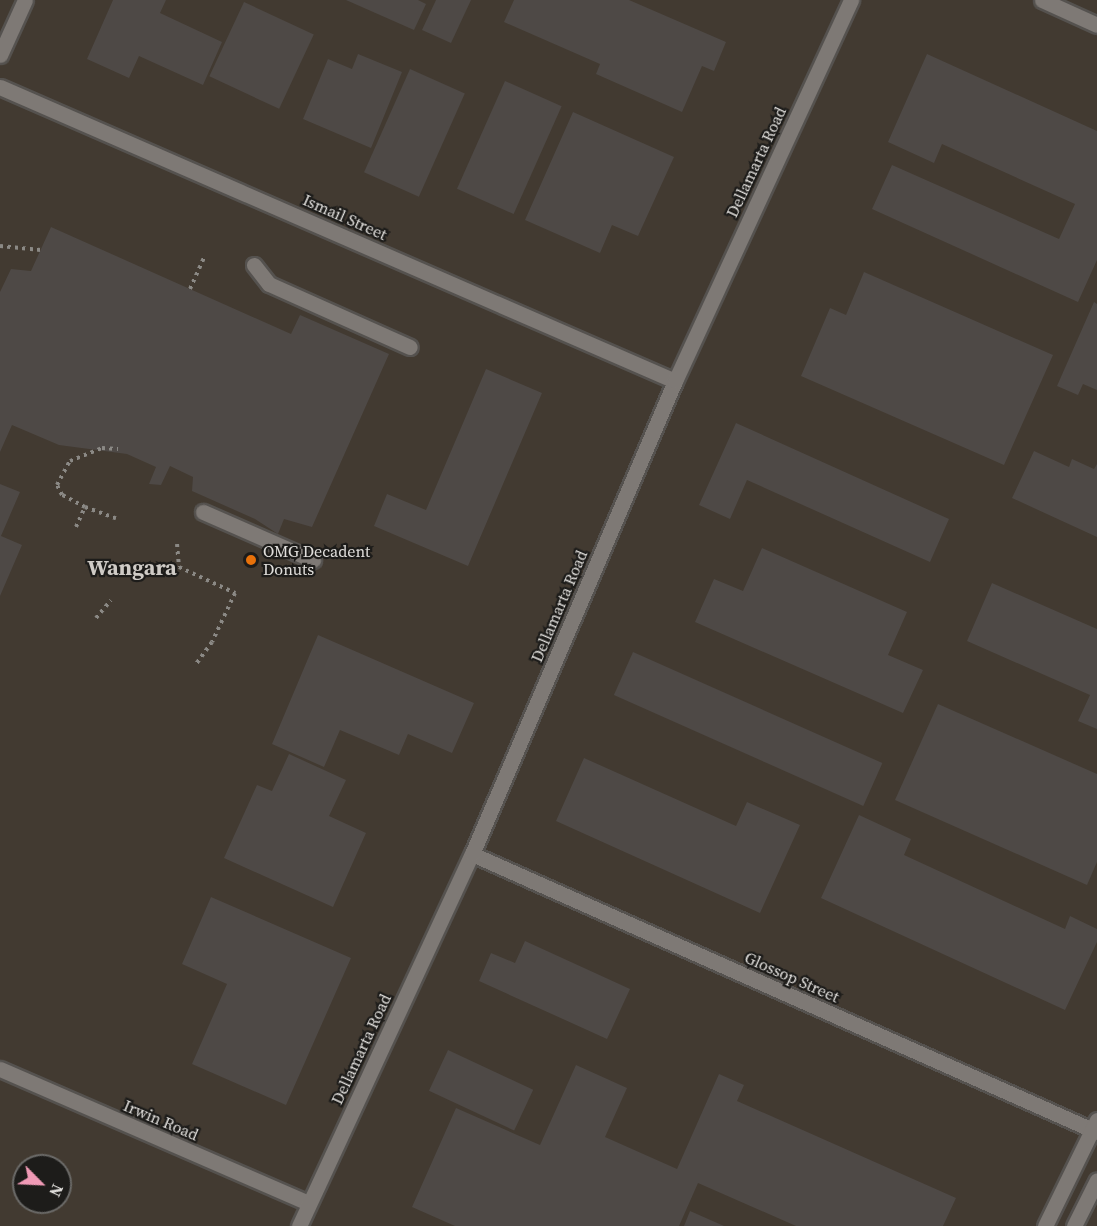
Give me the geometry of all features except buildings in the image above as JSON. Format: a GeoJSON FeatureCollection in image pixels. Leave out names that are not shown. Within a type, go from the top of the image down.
{"type":"FeatureCollection","features":[{"type":"Feature","properties":{"kind":"street"},"geometry":{"type":"LineString","coordinates":[[0,55],[25,0]]}},
{"type":"Feature","properties":{"kind":"street","name":"Dellamarta Road"},"geometry":{"type":"LineString","coordinates":[[299,1226],[472,855],[675,381],[851,0]]}},
{"type":"Feature","properties":{"kind":"street"},"geometry":{"type":"LineString","coordinates":[[1042,0],[1097,25]]}},
{"type":"Feature","properties":{"kind":"street","name":"Ismail Street"},"geometry":{"type":"LineString","coordinates":[[0,87],[675,381]]}},
{"type":"Feature","properties":{"kind":"street"},"geometry":{"type":"LineString","coordinates":[[254,265],[268,284],[410,347]]}},
{"type":"Feature","properties":{"kind":"street"},"geometry":{"type":"LineString","coordinates":[[203,512],[314,560]]}},
{"type":"Feature","properties":{"kind":"street","name":"Glossop Street"},"geometry":{"type":"LineString","coordinates":[[472,855],[1095,1127]]}},
{"type":"Feature","properties":{"kind":"street","name":"Irwin Road"},"geometry":{"type":"LineString","coordinates":[[0,1070],[308,1203]]}},
{"type":"Feature","properties":{"kind":"street"},"geometry":{"type":"LineString","coordinates":[[1045,1226],[1095,1127]]}},
{"type":"Feature","properties":{"kind":"street"},"geometry":{"type":"LineString","coordinates":[[1074,1226],[1097,1180]]}},
{"type":"Feature","properties":{"kind":"path"},"geometry":{"type":"LineString","coordinates":[[0,246],[41,249]]}},
{"type":"Feature","properties":{"kind":"path"},"geometry":{"type":"LineString","coordinates":[[190,289],[205,256]]}},
{"type":"Feature","properties":{"kind":"path"},"geometry":{"type":"LineString","coordinates":[[116,518],[85,507],[62,495],[57,485],[70,461],[102,448],[118,449]]}},
{"type":"Feature","properties":{"kind":"path"},"geometry":{"type":"LineString","coordinates":[[76,527],[85,507]]}},
{"type":"Feature","properties":{"kind":"path"},"geometry":{"type":"LineString","coordinates":[[177,544],[179,567],[235,593],[212,642],[195,665]]}},
{"type":"Feature","properties":{"kind":"path"},"geometry":{"type":"LineString","coordinates":[[96,618],[111,600]]}},
{"type":"Feature","properties":{"kind":"shaded area"},"geometry":{"type":"Polygon","coordinates":[[[0,0],[1097,0],[1097,1226],[0,1226],[0,0]]]}},
{"type":"Feature","properties":{"kind":"place","name":"OMG Decadent Donuts"},"geometry":{"type":"Point","coordinates":[251,560]}},
{"type":"Feature","properties":{"kind":"district","name":"Wangara"},"geometry":{"type":"Point","coordinates":[132,568]}}]}
